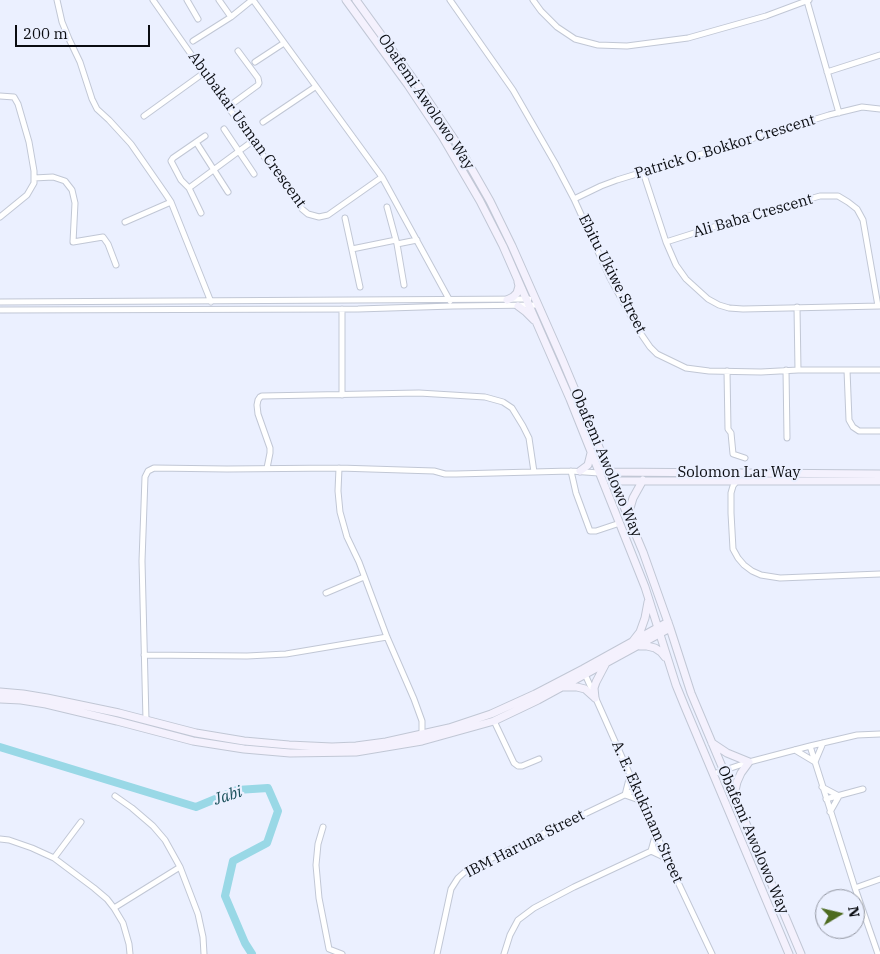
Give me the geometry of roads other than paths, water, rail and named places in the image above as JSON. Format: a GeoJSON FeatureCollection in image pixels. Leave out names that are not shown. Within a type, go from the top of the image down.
{"type":"FeatureCollection","features":[{"type":"Feature","properties":{"kind":"main road","name":"Obafemi Awolowo Way"},"geometry":{"type":"LineString","coordinates":[[346,0],[419,102],[454,155],[492,223],[570,398],[648,597],[684,707],[789,954]]}},
{"type":"Feature","properties":{"kind":"main road","name":"Obafemi Awolowo Way"},"geometry":{"type":"LineString","coordinates":[[356,0],[419,87],[465,158],[501,223],[562,359],[628,515],[651,572],[691,693],[801,954]]}},
{"type":"Feature","properties":{"kind":"main road"},"geometry":{"type":"LineString","coordinates":[[507,300],[517,293],[518,279]]}},
{"type":"Feature","properties":{"kind":"main road"},"geometry":{"type":"LineString","coordinates":[[518,306],[526,312],[541,332]]}},
{"type":"Feature","properties":{"kind":"main road"},"geometry":{"type":"LineString","coordinates":[[580,471],[588,465],[591,453]]}},
{"type":"Feature","properties":{"kind":"main road","name":"Solomon Lar Way"},"geometry":{"type":"LineString","coordinates":[[599,473],[880,474]]}},
{"type":"Feature","properties":{"kind":"main road"},"geometry":{"type":"LineString","coordinates":[[628,515],[633,498],[643,480]]}},
{"type":"Feature","properties":{"kind":"main road","name":"Solomon Lar Way"},"geometry":{"type":"LineString","coordinates":[[603,481],[880,481]]}},
{"type":"Feature","properties":{"kind":"main road"},"geometry":{"type":"LineString","coordinates":[[0,699],[46,704],[117,720],[202,743],[244,749],[290,753],[341,749],[386,742],[449,728],[491,714],[606,663],[633,645],[645,618],[648,597]]}},
{"type":"Feature","properties":{"kind":"main road"},"geometry":{"type":"LineString","coordinates":[[0,692],[47,698],[196,733],[244,741],[364,751],[422,741],[494,721],[561,688],[584,672],[669,625]]}},
{"type":"Feature","properties":{"kind":"main road"},"geometry":{"type":"LineString","coordinates":[[633,645],[655,648],[668,660]]}},
{"type":"Feature","properties":{"kind":"main road"},"geometry":{"type":"LineString","coordinates":[[595,698],[594,688],[606,663]]}},
{"type":"Feature","properties":{"kind":"main road"},"geometry":{"type":"LineString","coordinates":[[561,688],[577,687],[585,689],[595,698]]}},
{"type":"Feature","properties":{"kind":"main road"},"geometry":{"type":"LineString","coordinates":[[712,743],[727,753],[750,762],[741,772],[734,795]]}},
{"type":"Feature","properties":{"kind":"street"},"geometry":{"type":"LineString","coordinates":[[57,0],[62,22],[80,62],[97,109],[130,144],[166,193],[211,302]]}},
{"type":"Feature","properties":{"kind":"street","name":"Abubakar Usman Crescent"},"geometry":{"type":"LineString","coordinates":[[153,0],[302,209],[308,214],[319,217],[328,215],[382,177]]}},
{"type":"Feature","properties":{"kind":"street"},"geometry":{"type":"LineString","coordinates":[[187,0],[198,19]]}},
{"type":"Feature","properties":{"kind":"street"},"geometry":{"type":"LineString","coordinates":[[219,0],[231,17]]}},
{"type":"Feature","properties":{"kind":"street"},"geometry":{"type":"LineString","coordinates":[[193,41],[231,17],[253,0],[382,177],[451,303]]}},
{"type":"Feature","properties":{"kind":"street","name":"Ebitu Ukiwe Street"},"geometry":{"type":"LineString","coordinates":[[450,0],[513,90],[574,199],[610,278],[639,331],[657,354],[686,368],[727,371],[880,370]]}},
{"type":"Feature","properties":{"kind":"street"},"geometry":{"type":"LineString","coordinates":[[533,0],[557,27],[575,39],[598,45],[627,46],[688,38],[766,16],[808,1],[839,113]]}},
{"type":"Feature","properties":{"kind":"street"},"geometry":{"type":"LineString","coordinates":[[255,62],[284,43]]}},
{"type":"Feature","properties":{"kind":"street"},"geometry":{"type":"LineString","coordinates":[[228,106],[259,83],[258,78],[238,51]]}},
{"type":"Feature","properties":{"kind":"street"},"geometry":{"type":"LineString","coordinates":[[827,72],[880,55]]}},
{"type":"Feature","properties":{"kind":"street"},"geometry":{"type":"LineString","coordinates":[[144,116],[205,72]]}},
{"type":"Feature","properties":{"kind":"street"},"geometry":{"type":"LineString","coordinates":[[263,122],[315,87]]}},
{"type":"Feature","properties":{"kind":"street"},"geometry":{"type":"LineString","coordinates":[[0,96],[14,97],[18,104],[29,142],[34,178],[34,183],[27,195],[0,217]]}},
{"type":"Feature","properties":{"kind":"street","name":"Patrick O. Bokkor Crescent"},"geometry":{"type":"LineString","coordinates":[[574,199],[601,186],[643,172],[839,113],[862,108],[880,109]]}},
{"type":"Feature","properties":{"kind":"street"},"geometry":{"type":"LineString","coordinates":[[224,129],[254,174]]}},
{"type":"Feature","properties":{"kind":"street"},"geometry":{"type":"LineString","coordinates":[[201,213],[189,188],[181,180],[171,161],[205,136]]}},
{"type":"Feature","properties":{"kind":"street"},"geometry":{"type":"LineString","coordinates":[[189,188],[254,140]]}},
{"type":"Feature","properties":{"kind":"street"},"geometry":{"type":"LineString","coordinates":[[196,142],[228,192]]}},
{"type":"Feature","properties":{"kind":"street"},"geometry":{"type":"LineString","coordinates":[[643,172],[666,242],[676,265],[686,279],[708,299],[729,308],[744,309],[879,306]]}},
{"type":"Feature","properties":{"kind":"street"},"geometry":{"type":"LineString","coordinates":[[34,178],[52,177],[65,181],[72,190],[75,203],[73,242],[103,237],[108,244],[116,265]]}},
{"type":"Feature","properties":{"kind":"street","name":"Ali Baba Crescent"},"geometry":{"type":"LineString","coordinates":[[666,242],[820,196],[838,196],[857,210],[863,220],[879,306]]}},
{"type":"Feature","properties":{"kind":"street"},"geometry":{"type":"LineString","coordinates":[[125,222],[171,202]]}},
{"type":"Feature","properties":{"kind":"street"},"geometry":{"type":"LineString","coordinates":[[388,207],[404,285]]}},
{"type":"Feature","properties":{"kind":"street"},"geometry":{"type":"LineString","coordinates":[[345,218],[360,287]]}},
{"type":"Feature","properties":{"kind":"street"},"geometry":{"type":"LineString","coordinates":[[352,249],[417,240]]}},
{"type":"Feature","properties":{"kind":"street"},"geometry":{"type":"LineString","coordinates":[[0,310],[342,309],[507,300],[537,302]]}},
{"type":"Feature","properties":{"kind":"street"},"geometry":{"type":"LineString","coordinates":[[0,302],[451,303],[518,306],[528,302]]}},
{"type":"Feature","properties":{"kind":"street"},"geometry":{"type":"LineString","coordinates":[[797,307],[798,370]]}},
{"type":"Feature","properties":{"kind":"street"},"geometry":{"type":"LineString","coordinates":[[342,309],[342,394]]}},
{"type":"Feature","properties":{"kind":"street"},"geometry":{"type":"LineString","coordinates":[[786,370],[787,438]]}},
{"type":"Feature","properties":{"kind":"street"},"geometry":{"type":"LineString","coordinates":[[847,370],[849,420],[853,427],[859,431],[880,431]]}},
{"type":"Feature","properties":{"kind":"street"},"geometry":{"type":"LineString","coordinates":[[727,371],[728,429],[731,432],[733,454],[745,458]]}},
{"type":"Feature","properties":{"kind":"street"},"geometry":{"type":"LineString","coordinates":[[267,468],[270,448],[258,414],[257,405],[258,400],[262,396],[420,393],[485,397],[503,402],[512,408],[529,438],[534,472]]}},
{"type":"Feature","properties":{"kind":"street"},"geometry":{"type":"LineString","coordinates":[[146,720],[142,561],[145,477],[154,468],[339,468],[445,474],[571,471],[599,473]]}},
{"type":"Feature","properties":{"kind":"street"},"geometry":{"type":"LineString","coordinates":[[339,468],[338,491],[340,512],[347,537],[359,562],[386,637],[414,699],[422,721],[422,734]]}},
{"type":"Feature","properties":{"kind":"street"},"geometry":{"type":"LineString","coordinates":[[571,471],[576,493],[590,531],[596,531],[620,523]]}},
{"type":"Feature","properties":{"kind":"street"},"geometry":{"type":"LineString","coordinates":[[718,482],[729,488],[731,493]]}},
{"type":"Feature","properties":{"kind":"street"},"geometry":{"type":"LineString","coordinates":[[736,482],[731,493],[733,549],[738,558],[752,571],[761,575],[780,578],[880,574]]}},
{"type":"Feature","properties":{"kind":"street"},"geometry":{"type":"LineString","coordinates":[[326,593],[364,577]]}},
{"type":"Feature","properties":{"kind":"street"},"geometry":{"type":"LineString","coordinates":[[144,656],[286,654],[386,637]]}},
{"type":"Feature","properties":{"kind":"street","name":"A. E. Ekukinam Street"},"geometry":{"type":"LineString","coordinates":[[584,672],[712,954]]}},
{"type":"Feature","properties":{"kind":"street"},"geometry":{"type":"LineString","coordinates":[[494,721],[514,763],[522,766],[539,759]]}},
{"type":"Feature","properties":{"kind":"street"},"geometry":{"type":"LineString","coordinates":[[713,774],[810,746],[858,735],[880,734]]}},
{"type":"Feature","properties":{"kind":"street"},"geometry":{"type":"LineString","coordinates":[[815,762],[823,743]]}},
{"type":"Feature","properties":{"kind":"street"},"geometry":{"type":"LineString","coordinates":[[810,746],[855,888],[878,952]]}},
{"type":"Feature","properties":{"kind":"street"},"geometry":{"type":"LineString","coordinates":[[795,750],[815,762]]}},
{"type":"Feature","properties":{"kind":"street"},"geometry":{"type":"LineString","coordinates":[[630,774],[625,795],[642,801]]}},
{"type":"Feature","properties":{"kind":"street"},"geometry":{"type":"LineString","coordinates":[[822,787],[839,796]]}},
{"type":"Feature","properties":{"kind":"street","name":"IBM Haruna Street"},"geometry":{"type":"LineString","coordinates":[[437,954],[451,889],[458,878],[467,870],[637,789]]}},
{"type":"Feature","properties":{"kind":"street"},"geometry":{"type":"LineString","coordinates":[[826,799],[862,789]]}},
{"type":"Feature","properties":{"kind":"street"},"geometry":{"type":"LineString","coordinates":[[114,796],[153,826],[165,840],[180,867],[194,900],[203,937],[204,954]]}},
{"type":"Feature","properties":{"kind":"street"},"geometry":{"type":"LineString","coordinates":[[830,812],[839,796]]}},
{"type":"Feature","properties":{"kind":"street"},"geometry":{"type":"LineString","coordinates":[[54,858],[81,822]]}},
{"type":"Feature","properties":{"kind":"street"},"geometry":{"type":"LineString","coordinates":[[323,827],[318,844],[316,865],[319,898],[329,949],[342,954]]}},
{"type":"Feature","properties":{"kind":"street"},"geometry":{"type":"LineString","coordinates":[[650,851],[656,833]]}},
{"type":"Feature","properties":{"kind":"street"},"geometry":{"type":"LineString","coordinates":[[0,839],[32,848],[54,858],[107,899],[123,923],[127,933],[130,954]]}},
{"type":"Feature","properties":{"kind":"street"},"geometry":{"type":"LineString","coordinates":[[504,954],[518,920],[534,908],[662,846]]}},
{"type":"Feature","properties":{"kind":"street"},"geometry":{"type":"LineString","coordinates":[[650,851],[668,859]]}},
{"type":"Feature","properties":{"kind":"street"},"geometry":{"type":"LineString","coordinates":[[114,908],[180,867]]}},
{"type":"Feature","properties":{"kind":"street"},"geometry":{"type":"LineString","coordinates":[[855,888],[880,879]]}},
{"type":"Feature","properties":{"kind":"street"},"geometry":{"type":"LineString","coordinates":[[706,954],[709,946]]}},
{"type":"Feature","properties":{"kind":"waterway","name":"Jabi"},"geometry":{"type":"LineString","coordinates":[[0,747],[196,807],[237,790],[268,788],[278,811],[267,843],[233,861],[225,896],[245,943],[252,954]]}}]}
